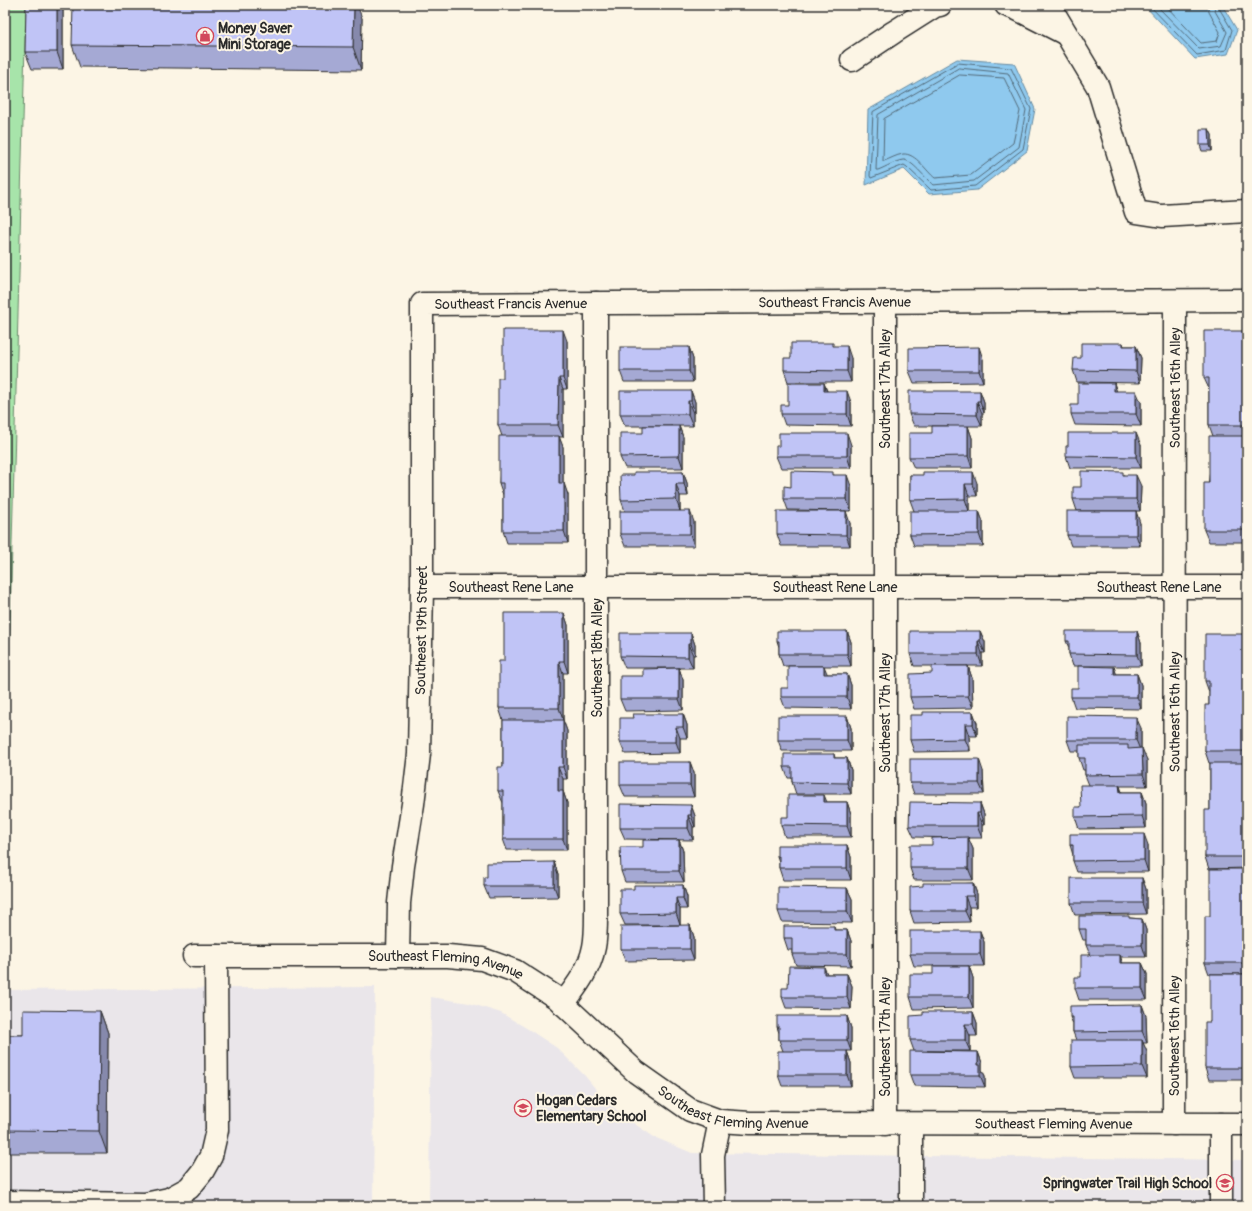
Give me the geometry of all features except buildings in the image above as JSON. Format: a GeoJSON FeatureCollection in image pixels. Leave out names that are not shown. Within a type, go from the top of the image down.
{"type":"FeatureCollection","features":[{"type":"Feature","properties":{"kind":"street"},"geometry":{"type":"LineString","coordinates":[[852,60],[935,6],[940,5]]}},
{"type":"Feature","properties":{"kind":"street"},"geometry":{"type":"LineString","coordinates":[[1006,5],[1066,34]]}},
{"type":"Feature","properties":{"kind":"street"},"geometry":{"type":"LineString","coordinates":[[1049,5],[1098,87],[1136,212],[1162,216],[1247,211]]}},
{"type":"Feature","properties":{"kind":"street","name":"Southeast 16th Alley"},"geometry":{"type":"LineString","coordinates":[[1174,1124],[1175,300]]}},
{"type":"Feature","properties":{"kind":"street","name":"Southeast Francis Avenue"},"geometry":{"type":"LineString","coordinates":[[422,304],[1247,300]]}},
{"type":"Feature","properties":{"kind":"street","name":"Southeast 17th Alley"},"geometry":{"type":"LineString","coordinates":[[885,302],[885,1124]]}},
{"type":"Feature","properties":{"kind":"street","name":"Southeast 18th Alley"},"geometry":{"type":"LineString","coordinates":[[564,1004],[579,983],[588,966],[594,948],[596,916],[596,303]]}},
{"type":"Feature","properties":{"kind":"street","name":"Southeast 19th Street"},"geometry":{"type":"LineString","coordinates":[[398,956],[399,903],[403,866],[416,786],[419,754],[422,587],[422,304]]}},
{"type":"Feature","properties":{"kind":"street","name":"Southeast Rene Lane"},"geometry":{"type":"LineString","coordinates":[[422,587],[1247,587]]}},
{"type":"Feature","properties":{"kind":"street","name":"Southeast Fleming Avenue"},"geometry":{"type":"LineString","coordinates":[[194,956],[448,956],[482,959],[515,970],[557,998],[636,1072],[690,1110],[720,1121],[750,1123],[885,1124],[1247,1124]]}},
{"type":"Feature","properties":{"kind":"street"},"geometry":{"type":"LineString","coordinates":[[5,1202],[145,1204],[169,1199],[189,1188],[202,1172],[211,1156],[217,1130],[216,956]]}},
{"type":"Feature","properties":{"kind":"street"},"geometry":{"type":"LineString","coordinates":[[714,1206],[713,1155],[720,1121]]}},
{"type":"Feature","properties":{"kind":"street"},"geometry":{"type":"LineString","coordinates":[[911,1124],[911,1206]]}},
{"type":"Feature","properties":{"kind":"street"},"geometry":{"type":"LineString","coordinates":[[1221,1124],[1221,1206]]}},
{"type":"Feature","properties":{"kind":"shaded area"},"geometry":{"type":"Polygon","coordinates":[[[375,987],[373,1206],[5,1206],[5,990],[375,987]]]}},
{"type":"Feature","properties":{"kind":"shaded area","name":"Hogan Cedars Elementary School"},"geometry":{"type":"Polygon","coordinates":[[[431,997],[469,1003],[501,1013],[528,1029],[557,1048],[585,1076],[604,1099],[626,1118],[654,1137],[692,1153],[1247,1160],[1247,1206],[429,1206],[431,997]]]}},
{"type":"Feature","properties":{"kind":"green space"},"geometry":{"type":"Polygon","coordinates":[[[5,5],[26,5],[6,776],[5,776],[5,5]]]}},
{"type":"Feature","properties":{"kind":"water"},"geometry":{"type":"Polygon","coordinates":[[[1144,5],[1222,5],[1237,30],[1228,54],[1195,59],[1144,5]]]}},
{"type":"Feature","properties":{"kind":"water"},"geometry":{"type":"Polygon","coordinates":[[[957,59],[1014,63],[1035,109],[1027,151],[977,190],[929,194],[904,169],[866,185],[868,110],[957,59]]]}},
{"type":"Feature","properties":{"kind":"place","name":"Money Saver Mini Storage"},"geometry":{"type":"Point","coordinates":[205,36]}},
{"type":"Feature","properties":{"kind":"place","name":"Hogan Cedars Elementary School"},"geometry":{"type":"Point","coordinates":[523,1108]}},
{"type":"Feature","properties":{"kind":"place","name":"Springwater Trail High School"},"geometry":{"type":"Point","coordinates":[1225,1183]}}]}
